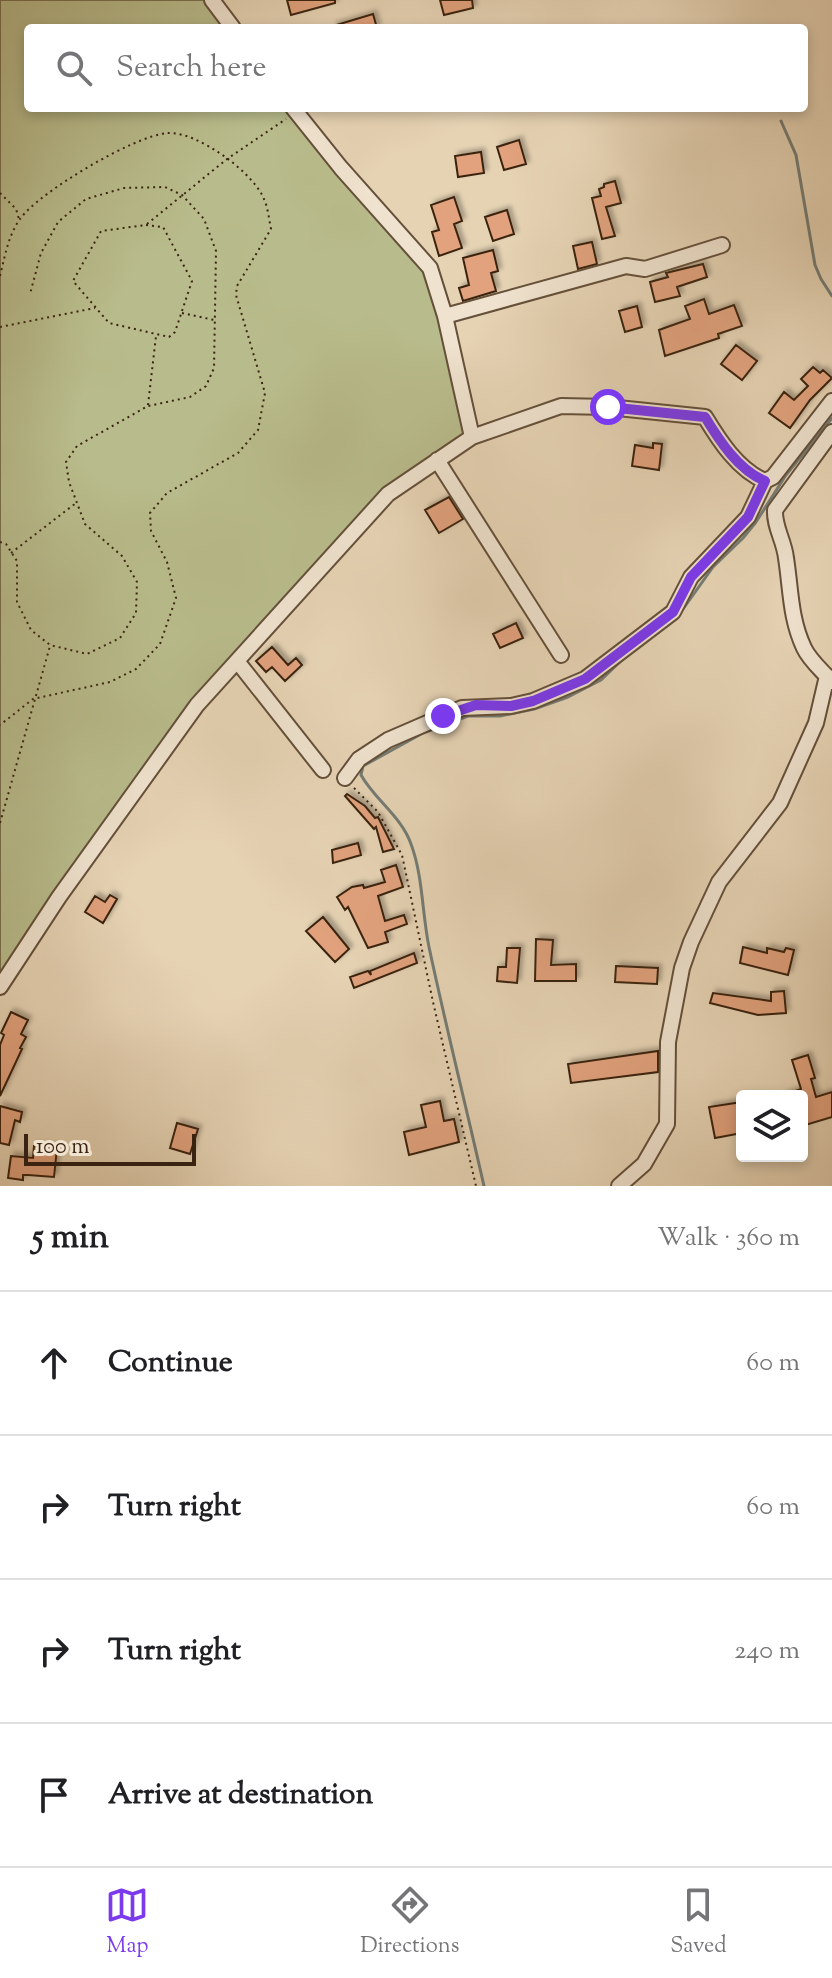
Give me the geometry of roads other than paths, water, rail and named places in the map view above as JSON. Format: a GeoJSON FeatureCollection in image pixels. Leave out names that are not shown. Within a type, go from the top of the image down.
{"type":"FeatureCollection","features":[{"type":"Feature","properties":{"kind":"street"},"geometry":{"type":"LineString","coordinates":[[212,0],[230,24]]}},
{"type":"Feature","properties":{"kind":"street"},"geometry":{"type":"LineString","coordinates":[[297,112],[341,168],[430,268],[445,316],[472,437]]}},
{"type":"Feature","properties":{"kind":"street"},"geometry":{"type":"LineString","coordinates":[[445,316],[626,266],[645,269],[722,245]]}},
{"type":"Feature","properties":{"kind":"street"},"geometry":{"type":"LineString","coordinates":[[345,778],[359,759],[388,740],[443,716],[476,705],[511,706],[533,701],[585,679],[673,612],[691,577],[748,517],[769,479],[832,401]]}},
{"type":"Feature","properties":{"kind":"street"},"geometry":{"type":"LineString","coordinates":[[0,987],[59,897],[197,705],[388,494],[437,460],[472,437],[561,406],[623,408],[705,417],[720,443],[755,477],[769,479]]}},
{"type":"Feature","properties":{"kind":"street"},"geometry":{"type":"LineString","coordinates":[[619,1186],[644,1164],[667,1124],[668,1042],[682,968],[691,942],[719,882],[780,803],[816,723],[830,679],[805,650],[792,607],[786,557],[775,523],[775,510],[832,432]]}},
{"type":"Feature","properties":{"kind":"street"},"geometry":{"type":"LineString","coordinates":[[437,460],[561,655]]}},
{"type":"Feature","properties":{"kind":"street"},"geometry":{"type":"LineString","coordinates":[[769,479],[782,500]]}},
{"type":"Feature","properties":{"kind":"street"},"geometry":{"type":"LineString","coordinates":[[237,661],[323,770]]}},
{"type":"Feature","properties":{"kind":"waterway"},"geometry":{"type":"LineString","coordinates":[[781,121],[796,155],[815,265],[832,296]]}},
{"type":"Feature","properties":{"kind":"waterway"},"geometry":{"type":"LineString","coordinates":[[678,616],[713,567],[756,522],[786,475],[832,418]]}},
{"type":"Feature","properties":{"kind":"waterway"},"geometry":{"type":"LineString","coordinates":[[484,1186],[429,947],[415,856],[407,834],[361,775],[363,766],[423,733],[468,716],[500,716],[534,709],[568,697],[601,680],[627,655]]}}]}
